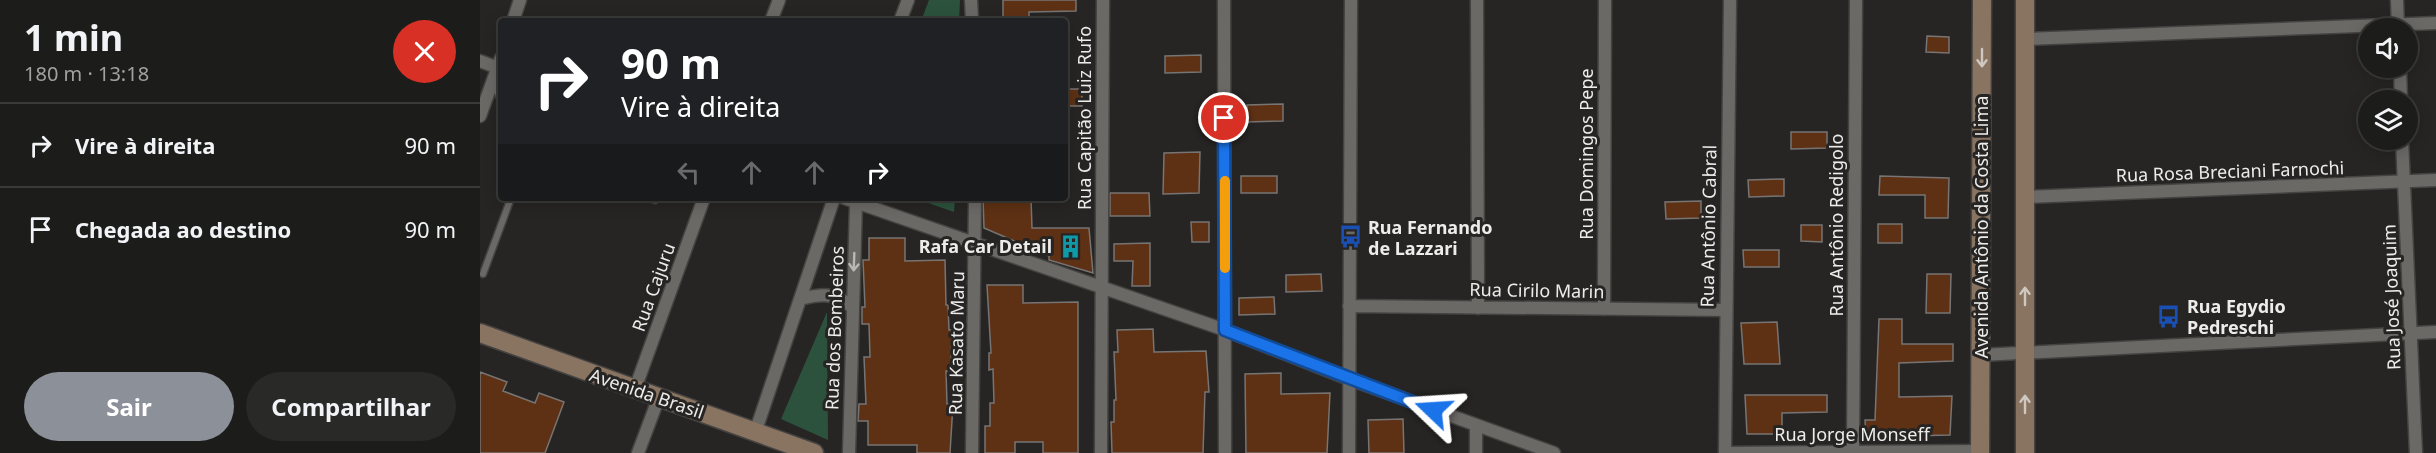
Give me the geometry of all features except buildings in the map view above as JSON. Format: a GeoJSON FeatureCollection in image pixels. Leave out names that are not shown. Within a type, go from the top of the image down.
{"type":"FeatureCollection","features":[{"type":"Feature","properties":{"kind":"street"},"geometry":{"type":"LineString","coordinates":[[514,18],[520,0]]}},
{"type":"Feature","properties":{"kind":"street"},"geometry":{"type":"LineString","coordinates":[[772,18],[779,0]]}},
{"type":"Feature","properties":{"kind":"street"},"geometry":{"type":"LineString","coordinates":[[901,18],[908,0]]}},
{"type":"Feature","properties":{"kind":"street"},"geometry":{"type":"LineString","coordinates":[[971,0],[972,18]]}},
{"type":"Feature","properties":{"kind":"street","name":"Rua Capitão Luiz Rufo"},"geometry":{"type":"LineString","coordinates":[[1101,453],[1103,0]]}},
{"type":"Feature","properties":{"kind":"street"},"geometry":{"type":"LineString","coordinates":[[1224,0],[1225,453]]}},
{"type":"Feature","properties":{"kind":"street"},"geometry":{"type":"LineString","coordinates":[[1349,453],[1351,0]]}},
{"type":"Feature","properties":{"kind":"street"},"geometry":{"type":"LineString","coordinates":[[1477,0],[1478,308]]}},
{"type":"Feature","properties":{"kind":"street","name":"Rua Domingos Pepe"},"geometry":{"type":"LineString","coordinates":[[1604,309],[1605,0]]}},
{"type":"Feature","properties":{"kind":"street","name":"Rua Antônio Cabral"},"geometry":{"type":"LineString","coordinates":[[1725,453],[1730,0]]}},
{"type":"Feature","properties":{"kind":"street","name":"Rua Antônio Redigolo"},"geometry":{"type":"LineString","coordinates":[[1853,451],[1856,0]]}},
{"type":"Feature","properties":{"kind":"street","name":"Avenida Antônio da Costa Lima"},"geometry":{"type":"LineString","coordinates":[[1980,452],[1982,0]]}},
{"type":"Feature","properties":{"kind":"street"},"geometry":{"type":"LineString","coordinates":[[2025,0],[2025,453]]}},
{"type":"Feature","properties":{"kind":"street"},"geometry":{"type":"LineString","coordinates":[[2397,0],[2398,18]]}},
{"type":"Feature","properties":{"kind":"street"},"geometry":{"type":"LineString","coordinates":[[2418,24],[2436,23]]}},
{"type":"Feature","properties":{"kind":"street"},"geometry":{"type":"LineString","coordinates":[[2025,39],[2358,27]]}},
{"type":"Feature","properties":{"kind":"street"},"geometry":{"type":"LineString","coordinates":[[480,61],[498,64]]}},
{"type":"Feature","properties":{"kind":"street"},"geometry":{"type":"LineString","coordinates":[[480,117],[498,69]]}},
{"type":"Feature","properties":{"kind":"street","name":"Rua José Joaquim"},"geometry":{"type":"LineString","coordinates":[[2402,150],[2416,453]]}},
{"type":"Feature","properties":{"kind":"street","name":"Rua Rosa Breciani Farnochi"},"geometry":{"type":"LineString","coordinates":[[2025,197],[2436,180]]}},
{"type":"Feature","properties":{"kind":"street","name":"Rua Cajuru"},"geometry":{"type":"LineString","coordinates":[[635,389],[703,201]]}},
{"type":"Feature","properties":{"kind":"street"},"geometry":{"type":"LineString","coordinates":[[756,430],[833,201]]}},
{"type":"Feature","properties":{"kind":"street"},"geometry":{"type":"LineString","coordinates":[[851,201],[1225,330],[1349,379],[1554,453]]}},
{"type":"Feature","properties":{"kind":"street","name":"Rua Kasato Maru"},"geometry":{"type":"LineString","coordinates":[[972,453],[975,201]]}},
{"type":"Feature","properties":{"kind":"street","name":"Rua dos Bombeiros"},"geometry":{"type":"LineString","coordinates":[[849,453],[856,203]]}},
{"type":"Feature","properties":{"kind":"street"},"geometry":{"type":"LineString","coordinates":[[800,299],[831,295],[842,297],[852,307]]}},
{"type":"Feature","properties":{"kind":"street","name":"Rua Cirilo Marin"},"geometry":{"type":"LineString","coordinates":[[1349,306],[1725,310]]}},
{"type":"Feature","properties":{"kind":"street"},"geometry":{"type":"LineString","coordinates":[[1981,355],[2436,332]]}},
{"type":"Feature","properties":{"kind":"street","name":"Avenida Brasil"},"geometry":{"type":"LineString","coordinates":[[480,333],[756,430],[814,453]]}},
{"type":"Feature","properties":{"kind":"street"},"geometry":{"type":"LineString","coordinates":[[638,453],[659,397]]}},
{"type":"Feature","properties":{"kind":"street"},"geometry":{"type":"LineString","coordinates":[[1476,425],[1476,453]]}},
{"type":"Feature","properties":{"kind":"street","name":"Rua Jorge Monseff"},"geometry":{"type":"LineString","coordinates":[[1725,453],[1980,452]]}},
{"type":"Feature","properties":{"kind":"lane"},"geometry":{"type":"LineString","coordinates":[[493,81],[498,93]]}},
{"type":"Feature","properties":{"kind":"lane"},"geometry":{"type":"LineString","coordinates":[[483,274],[510,201]]}},
{"type":"Feature","properties":{"kind":"green space"},"geometry":{"type":"Polygon","coordinates":[[[929,0],[960,0],[959,18],[922,18],[929,0]]]}},
{"type":"Feature","properties":{"kind":"green space"},"geometry":{"type":"Polygon","coordinates":[[[923,201],[955,201],[954,212],[923,201]]]}},
{"type":"Feature","properties":{"kind":"green space"},"geometry":{"type":"Polygon","coordinates":[[[827,312],[828,440],[781,419],[827,312]]]}},
{"type":"Feature","properties":{"kind":"slow traffic"},"geometry":{"type":"LineString","coordinates":[[1225,181],[1225,268]]}},
{"type":"Feature","properties":{"kind":"place","name":"Rua Fernando de Lazzari"},"geometry":{"type":"Point","coordinates":[1350,237]}},
{"type":"Feature","properties":{"kind":"place","name":"Rafa Car Detail"},"geometry":{"type":"Point","coordinates":[1070,246]}},
{"type":"Feature","properties":{"kind":"place","name":"Rua Egydio Pedreschi"},"geometry":{"type":"Point","coordinates":[2169,316]}},
{"type":"Feature","properties":{"kind":"route"},"geometry":{"type":"LineString","coordinates":[[1224,118],[1225,330],[1433,410]]}}]}
